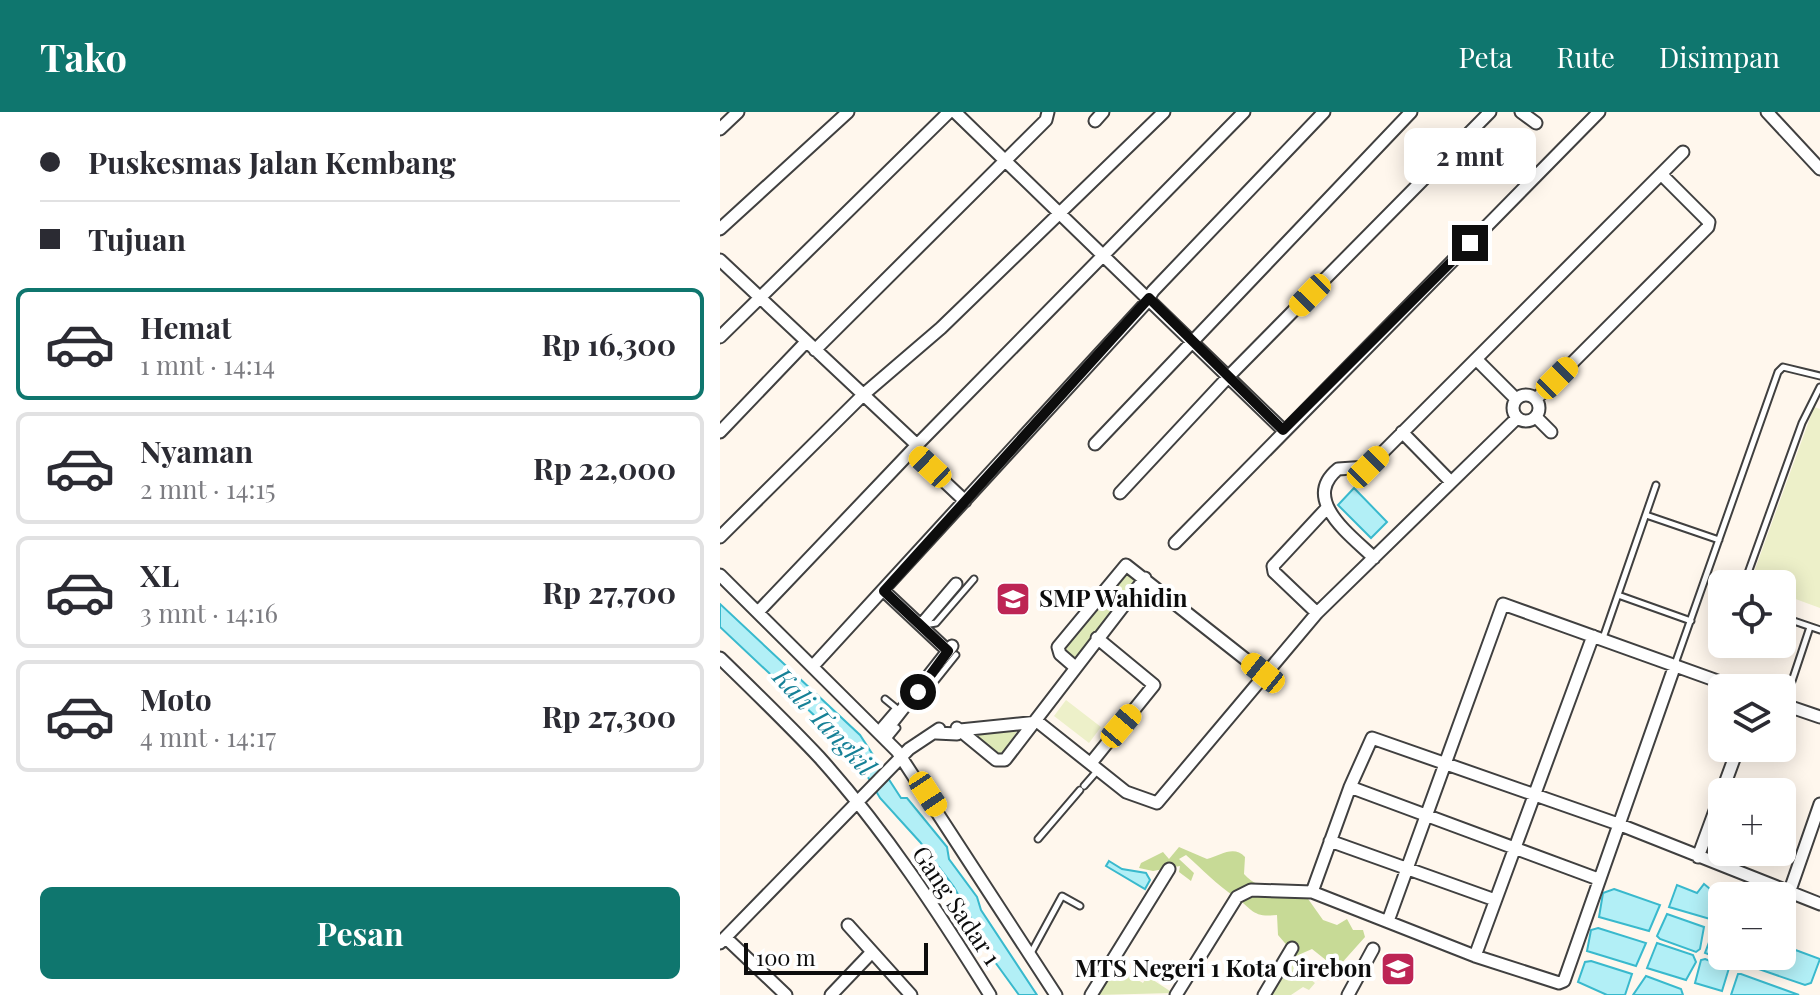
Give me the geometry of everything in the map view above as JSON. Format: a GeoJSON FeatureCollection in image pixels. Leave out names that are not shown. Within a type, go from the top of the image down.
{"type":"FeatureCollection","features":[{"type":"Feature","properties":{"kind":"street"},"geometry":{"type":"LineString","coordinates":[[720,129],[738,112]]}},
{"type":"Feature","properties":{"kind":"street"},"geometry":{"type":"LineString","coordinates":[[720,229],[848,112]]}},
{"type":"Feature","properties":{"kind":"street"},"geometry":{"type":"LineString","coordinates":[[720,337],[952,112],[1283,430]]}},
{"type":"Feature","properties":{"kind":"street"},"geometry":{"type":"LineString","coordinates":[[720,432],[1005,161],[1046,120],[1048,112]]}},
{"type":"Feature","properties":{"kind":"street"},"geometry":{"type":"LineString","coordinates":[[758,612],[914,448],[1105,257],[1244,112]]}},
{"type":"Feature","properties":{"kind":"street"},"geometry":{"type":"LineString","coordinates":[[813,666],[1230,208],[1324,112]]}},
{"type":"Feature","properties":{"kind":"street"},"geometry":{"type":"LineString","coordinates":[[1095,444],[1300,225],[1411,112]]}},
{"type":"Feature","properties":{"kind":"street"},"geometry":{"type":"LineString","coordinates":[[1120,493],[1229,376],[1490,112]]}},
{"type":"Feature","properties":{"kind":"street"},"geometry":{"type":"LineString","coordinates":[[1521,112],[1536,123]]}},
{"type":"Feature","properties":{"kind":"street"},"geometry":{"type":"LineString","coordinates":[[1175,543],[1599,112]]}},
{"type":"Feature","properties":{"kind":"street"},"geometry":{"type":"LineString","coordinates":[[1767,112],[1820,169]]}},
{"type":"Feature","properties":{"kind":"street"},"geometry":{"type":"LineString","coordinates":[[720,537],[864,394],[941,328],[1161,113]]}},
{"type":"Feature","properties":{"kind":"street"},"geometry":{"type":"LineString","coordinates":[[1374,558],[1326,509],[1324,487],[1332,474],[1345,467],[1368,467],[1683,152]]}},
{"type":"Feature","properties":{"kind":"street"},"geometry":{"type":"LineString","coordinates":[[1536,399],[1710,225],[1661,174]]}},
{"type":"Feature","properties":{"kind":"street"},"geometry":{"type":"LineString","coordinates":[[720,260],[864,394],[965,501]]}},
{"type":"Feature","properties":{"kind":"street"},"geometry":{"type":"LineString","coordinates":[[1476,359],[1516,399]]}},
{"type":"Feature","properties":{"kind":"street"},"geometry":{"type":"LineString","coordinates":[[1527,395],[1536,399],[1539,408],[1536,417],[1528,421],[1517,418],[1512,407],[1516,399],[1527,395]]}},
{"type":"Feature","properties":{"kind":"street"},"geometry":{"type":"LineString","coordinates":[[1536,417],[1551,432]]}},
{"type":"Feature","properties":{"kind":"street"},"geometry":{"type":"LineString","coordinates":[[786,995],[723,940],[901,758],[950,730],[1038,722],[1126,792],[1157,803],[1263,673],[1317,613],[1517,418]]}},
{"type":"Feature","properties":{"kind":"street"},"geometry":{"type":"LineString","coordinates":[[1402,432],[1451,482]]}},
{"type":"Feature","properties":{"kind":"street"},"geometry":{"type":"LineString","coordinates":[[1317,613],[1274,572],[1273,566],[1326,509]]}},
{"type":"Feature","properties":{"kind":"street"},"geometry":{"type":"LineString","coordinates":[[1075,667],[1060,654],[1058,647],[1123,566],[1129,565],[1263,673]]}},
{"type":"Feature","properties":{"kind":"street"},"geometry":{"type":"LineString","coordinates":[[720,575],[883,734],[1056,995]]}},
{"type":"Feature","properties":{"kind":"street"},"geometry":{"type":"LineString","coordinates":[[950,730],[1002,762],[1038,722],[1038,713],[1145,578]]}},
{"type":"Feature","properties":{"kind":"street"},"geometry":{"type":"LineString","coordinates":[[921,625],[959,588]]}},
{"type":"Feature","properties":{"kind":"street"},"geometry":{"type":"LineString","coordinates":[[883,734],[952,651],[884,591]]}},
{"type":"Feature","properties":{"kind":"street"},"geometry":{"type":"LineString","coordinates":[[1388,921],[1503,604],[1708,677]]}},
{"type":"Feature","properties":{"kind":"street"},"geometry":{"type":"LineString","coordinates":[[1475,956],[1598,637]]}},
{"type":"Feature","properties":{"kind":"street"},"geometry":{"type":"LineString","coordinates":[[1095,766],[1154,685],[1097,638]]}},
{"type":"Feature","properties":{"kind":"street","name":"Gang Sadar 1"},"geometry":{"type":"LineString","coordinates":[[720,658],[861,800],[990,995]]}},
{"type":"Feature","properties":{"kind":"street"},"geometry":{"type":"LineString","coordinates":[[1176,995],[1237,897],[1251,890],[1312,892],[1475,956],[1559,983],[1564,981],[1675,665]]}},
{"type":"Feature","properties":{"kind":"street"},"geometry":{"type":"LineString","coordinates":[[1796,709],[1820,717]]}},
{"type":"Feature","properties":{"kind":"street"},"geometry":{"type":"LineString","coordinates":[[1312,892],[1350,787],[1372,738],[1618,824],[1761,882]]}},
{"type":"Feature","properties":{"kind":"street"},"geometry":{"type":"LineString","coordinates":[[1698,857],[1733,762]]}},
{"type":"Feature","properties":{"kind":"street"},"geometry":{"type":"LineString","coordinates":[[1350,787],[1598,879]]}},
{"type":"Feature","properties":{"kind":"street"},"geometry":{"type":"LineString","coordinates":[[1793,882],[1820,804]]}},
{"type":"Feature","properties":{"kind":"street"},"geometry":{"type":"LineString","coordinates":[[1330,841],[1495,900]]}},
{"type":"Feature","properties":{"kind":"street"},"geometry":{"type":"LineString","coordinates":[[1091,995],[1169,869]]}},
{"type":"Feature","properties":{"kind":"street"},"geometry":{"type":"LineString","coordinates":[[1796,895],[1820,904]]}},
{"type":"Feature","properties":{"kind":"street"},"geometry":{"type":"LineString","coordinates":[[848,925],[911,995]]}},
{"type":"Feature","properties":{"kind":"street"},"geometry":{"type":"LineString","coordinates":[[1264,995],[1292,948]]}},
{"type":"Feature","properties":{"kind":"street"},"geometry":{"type":"LineString","coordinates":[[1348,995],[1373,949]]}},
{"type":"Feature","properties":{"kind":"street"},"geometry":{"type":"LineString","coordinates":[[831,995],[872,952]]}},
{"type":"Feature","properties":{"kind":"lane"},"geometry":{"type":"LineString","coordinates":[[1675,665],[1778,372],[1783,367],[1794,367],[1820,376]]}},
{"type":"Feature","properties":{"kind":"lane"},"geometry":{"type":"LineString","coordinates":[[1749,570],[1802,423],[1820,387]]}},
{"type":"Feature","properties":{"kind":"lane"},"geometry":{"type":"LineString","coordinates":[[1598,637],[1618,595],[1656,485]]}},
{"type":"Feature","properties":{"kind":"lane"},"geometry":{"type":"LineString","coordinates":[[1646,515],[1719,540]]}},
{"type":"Feature","properties":{"kind":"lane"},"geometry":{"type":"LineString","coordinates":[[959,588],[974,579]]}},
{"type":"Feature","properties":{"kind":"lane"},"geometry":{"type":"LineString","coordinates":[[1618,595],[1691,621]]}},
{"type":"Feature","properties":{"kind":"lane"},"geometry":{"type":"LineString","coordinates":[[1796,622],[1820,630]]}},
{"type":"Feature","properties":{"kind":"lane"},"geometry":{"type":"LineString","coordinates":[[1794,674],[1810,627]]}},
{"type":"Feature","properties":{"kind":"lane"},"geometry":{"type":"LineString","coordinates":[[920,700],[952,651]]}},
{"type":"Feature","properties":{"kind":"lane"},"geometry":{"type":"LineString","coordinates":[[883,734],[896,708],[885,699]]}},
{"type":"Feature","properties":{"kind":"lane"},"geometry":{"type":"LineString","coordinates":[[883,734],[897,728]]}},
{"type":"Feature","properties":{"kind":"lane"},"geometry":{"type":"LineString","coordinates":[[1038,839],[1082,788],[1095,766]]}},
{"type":"Feature","properties":{"kind":"lane"},"geometry":{"type":"LineString","coordinates":[[1030,954],[1062,896],[1080,906]]}},
{"type":"Feature","properties":{"kind":"green space"},"geometry":{"type":"Polygon","coordinates":[[[1814,407],[1820,409],[1820,608],[1796,599],[1796,570],[1755,570],[1814,407]]]}},
{"type":"Feature","properties":{"kind":"green space"},"geometry":{"type":"Polygon","coordinates":[[[1125,571],[1136,579],[1136,583],[1076,658],[1072,658],[1064,647],[1125,571]]]}},
{"type":"Feature","properties":{"kind":"green space"},"geometry":{"type":"Polygon","coordinates":[[[1066,700],[1101,727],[1089,743],[1054,716],[1066,700]]]}},
{"type":"Feature","properties":{"kind":"green space"},"geometry":{"type":"Polygon","coordinates":[[[1018,730],[1000,756],[975,736],[975,735],[1018,730]]]}},
{"type":"Feature","properties":{"kind":"green space"},"geometry":{"type":"Polygon","coordinates":[[[1179,847],[1207,859],[1227,852],[1241,853],[1245,857],[1244,874],[1251,880],[1272,890],[1306,896],[1323,920],[1337,925],[1347,919],[1353,930],[1363,930],[1365,937],[1340,965],[1341,972],[1312,949],[1296,956],[1278,935],[1277,915],[1253,912],[1186,855],[1179,859],[1194,873],[1191,881],[1179,872],[1180,866],[1153,871],[1139,868],[1141,863],[1163,852],[1169,859],[1179,847]]]}},
{"type":"Feature","properties":{"kind":"green space"},"geometry":{"type":"Polygon","coordinates":[[[1289,963],[1315,983],[1309,990],[1303,987],[1291,995],[1271,995],[1289,963]]]}},
{"type":"Feature","properties":{"kind":"green space"},"geometry":{"type":"Polygon","coordinates":[[[1114,966],[1143,983],[1147,976],[1173,993],[1096,995],[1114,966]]]}},
{"type":"Feature","properties":{"kind":"water"},"geometry":{"type":"Polygon","coordinates":[[[1354,488],[1387,522],[1371,538],[1338,505],[1354,488]]]}},
{"type":"Feature","properties":{"kind":"water","name":"Kali Tangkil"},"geometry":{"type":"Polygon","coordinates":[[[720,604],[860,735],[901,798],[907,798],[947,847],[949,859],[977,897],[981,910],[1037,995],[1019,995],[995,962],[954,887],[920,842],[880,798],[865,772],[833,733],[720,627],[720,604]]]}},
{"type":"Feature","properties":{"kind":"water"},"geometry":{"type":"Polygon","coordinates":[[[1109,861],[1122,869],[1146,873],[1150,880],[1145,889],[1106,866],[1109,861]]]}},
{"type":"Feature","properties":{"kind":"water"},"geometry":{"type":"Polygon","coordinates":[[[1704,884],[1708,887],[1708,918],[1669,907],[1677,885],[1697,893],[1704,884]]]}},
{"type":"Feature","properties":{"kind":"water"},"geometry":{"type":"Polygon","coordinates":[[[1614,889],[1660,905],[1649,931],[1599,917],[1603,893],[1614,889]]]}},
{"type":"Feature","properties":{"kind":"water"},"geometry":{"type":"Polygon","coordinates":[[[1667,914],[1704,927],[1700,949],[1696,952],[1657,936],[1667,914]]]}},
{"type":"Feature","properties":{"kind":"water"},"geometry":{"type":"Polygon","coordinates":[[[1598,928],[1646,943],[1636,966],[1587,951],[1591,930],[1598,928]]]}},
{"type":"Feature","properties":{"kind":"water"},"geometry":{"type":"Polygon","coordinates":[[[1657,943],[1693,955],[1696,962],[1686,980],[1647,968],[1657,943]]]}},
{"type":"Feature","properties":{"kind":"water"},"geometry":{"type":"Polygon","coordinates":[[[1796,950],[1820,959],[1811,983],[1805,985],[1761,970],[1796,970],[1796,950]]]}},
{"type":"Feature","properties":{"kind":"water"},"geometry":{"type":"Polygon","coordinates":[[[1701,960],[1708,960],[1708,970],[1728,970],[1722,991],[1695,983],[1701,960]]]}},
{"type":"Feature","properties":{"kind":"water"},"geometry":{"type":"Polygon","coordinates":[[[1591,961],[1632,974],[1625,995],[1607,995],[1578,982],[1585,962],[1591,961]]]}},
{"type":"Feature","properties":{"kind":"water"},"geometry":{"type":"Polygon","coordinates":[[[1738,974],[1741,974],[1799,995],[1731,995],[1738,974]]]}},
{"type":"Feature","properties":{"kind":"water"},"geometry":{"type":"Polygon","coordinates":[[[1646,976],[1681,989],[1683,995],[1633,995],[1646,976]]]}},
{"type":"Feature","properties":{"kind":"place","name":"SMP Wahidin"},"geometry":{"type":"Point","coordinates":[1013,599]}},
{"type":"Feature","properties":{"kind":"place","name":"MTS Negeri 1 Kota Cirebon"},"geometry":{"type":"Point","coordinates":[1398,969]}},
{"type":"Feature","properties":{"kind":"route"},"geometry":{"type":"LineString","coordinates":[[918,692],[948,651],[884,591],[1149,298],[1283,430],[1470,243]]}}]}
